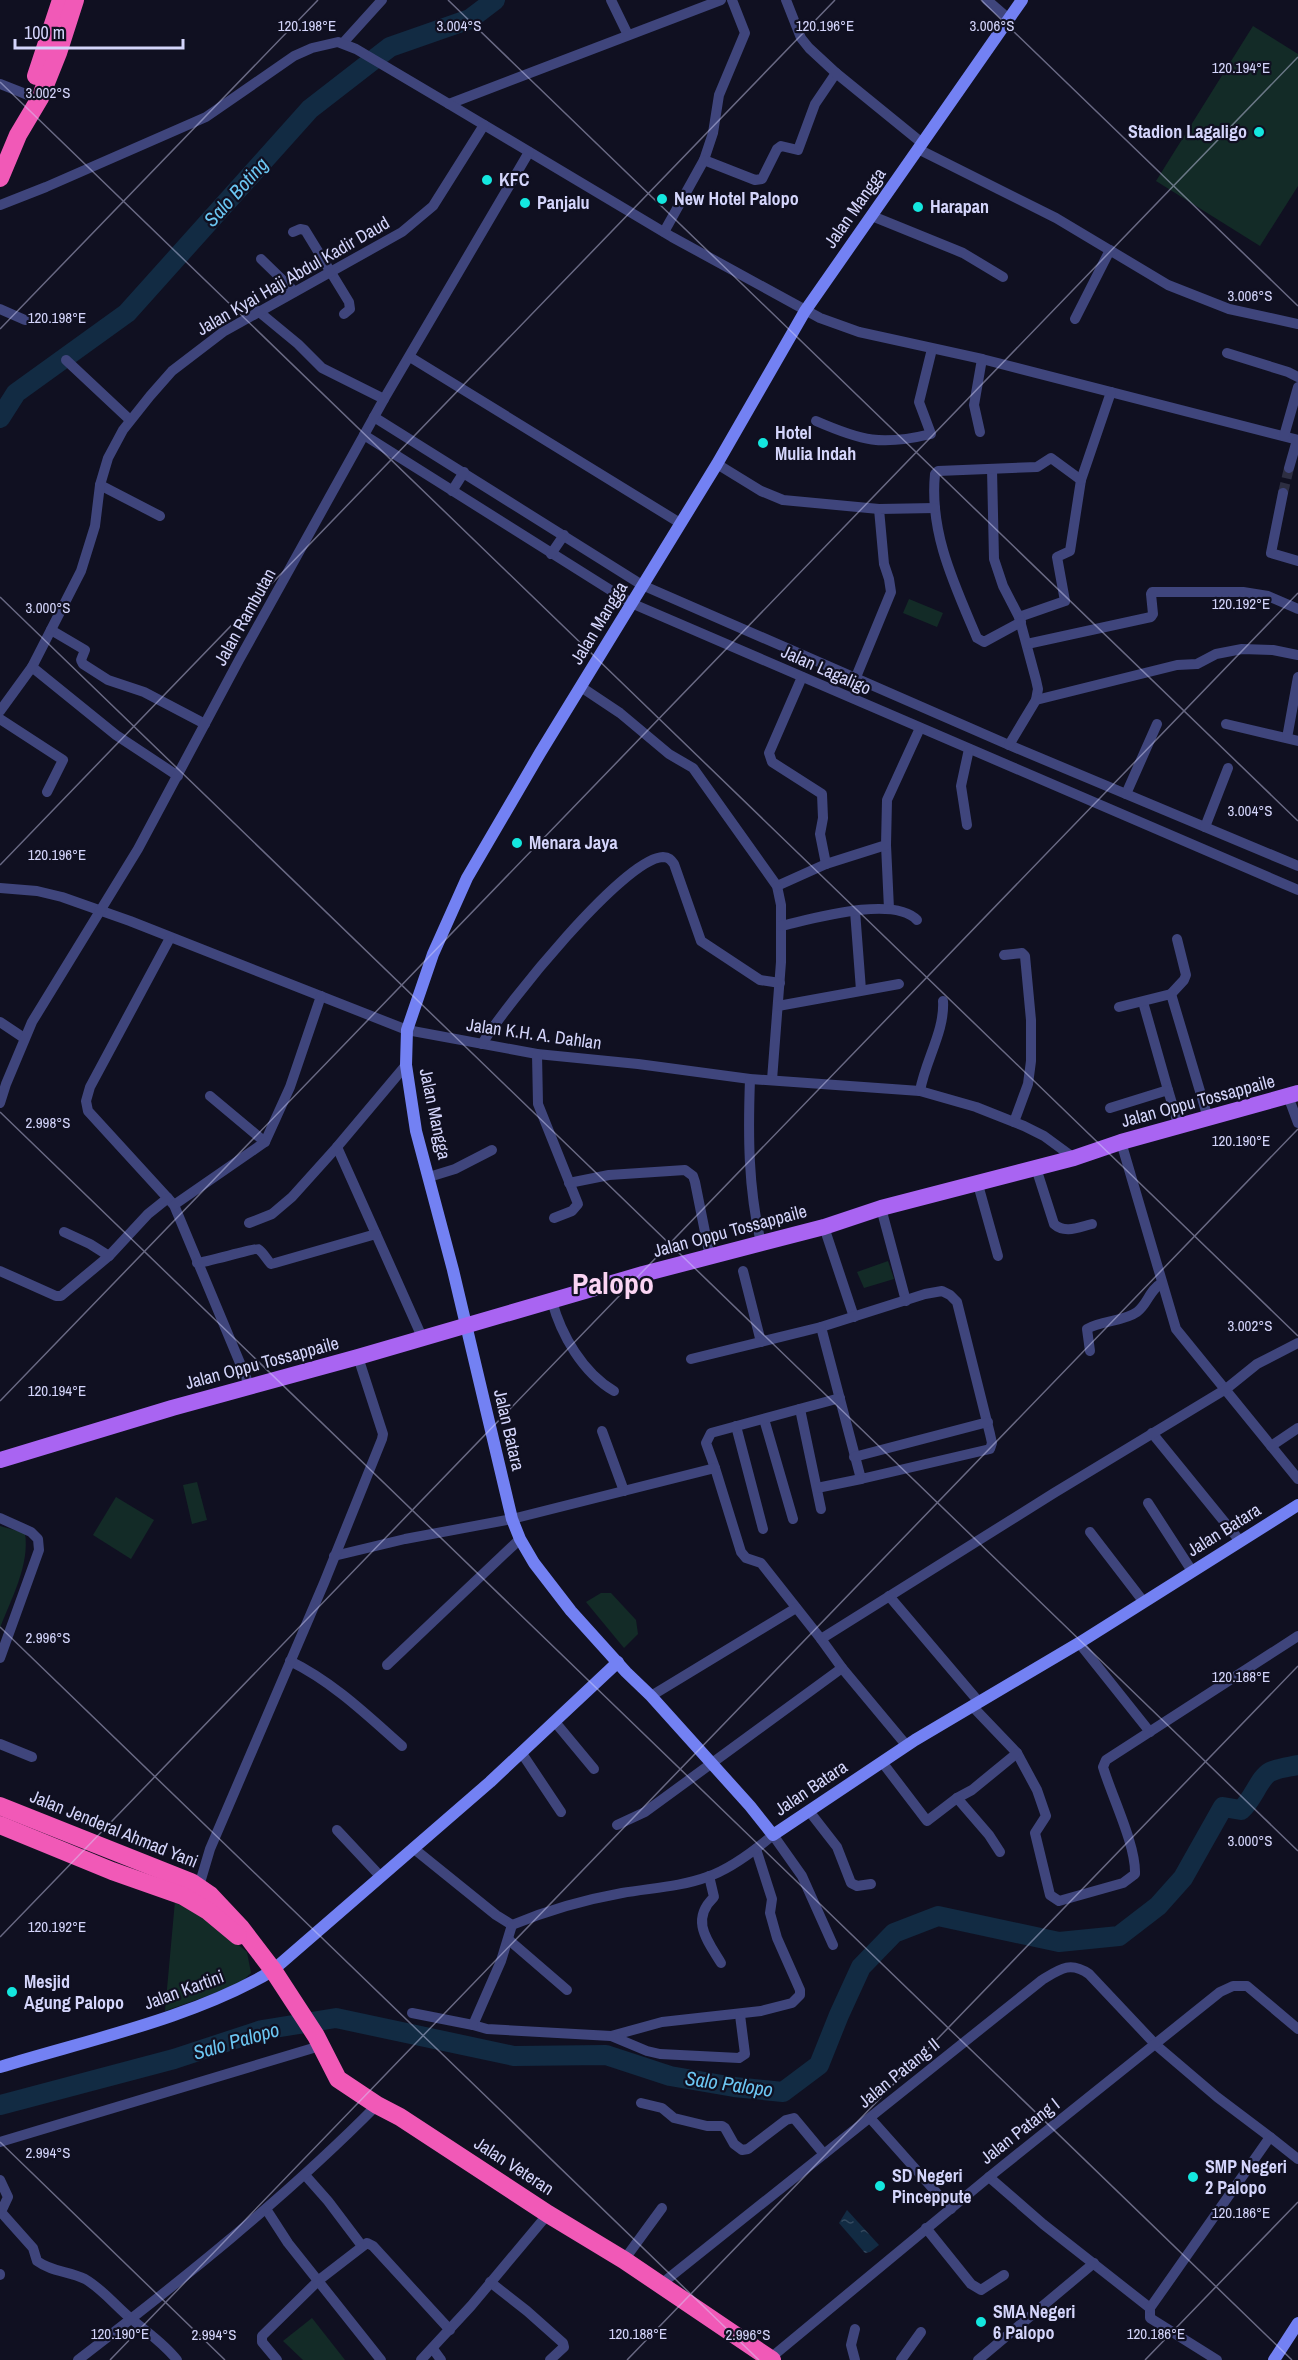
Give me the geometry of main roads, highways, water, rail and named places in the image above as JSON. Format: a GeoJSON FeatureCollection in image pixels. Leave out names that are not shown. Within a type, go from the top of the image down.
{"type":"FeatureCollection","features":[{"type":"Feature","properties":{"kind":"highway"},"geometry":{"type":"LineString","coordinates":[[2,169],[18,135],[32,114],[52,51],[61,0]]}},
{"type":"Feature","properties":{"kind":"highway"},"geometry":{"type":"LineString","coordinates":[[18,135],[28,95],[52,51],[75,0]]}},
{"type":"Feature","properties":{"kind":"highway","name":"Jalan Jenderal Ahmad Yani"},"geometry":{"type":"LineString","coordinates":[[0,1806],[199,1886],[226,1910],[273,1970]]}},
{"type":"Feature","properties":{"kind":"highway","name":"Jalan Jenderal Ahmad Yani"},"geometry":{"type":"LineString","coordinates":[[0,1825],[112,1871],[183,1896],[257,1949]]}},
{"type":"Feature","properties":{"kind":"highway"},"geometry":{"type":"LineString","coordinates":[[112,1871],[119,1854]]}},
{"type":"Feature","properties":{"kind":"highway","name":"Jalan Veteran"},"geometry":{"type":"LineString","coordinates":[[273,1970],[318,2041],[338,2079],[624,2260],[770,2359]]}},
{"type":"Feature","properties":{"kind":"main road","name":"Jalan Oppu Tossappaile"},"geometry":{"type":"LineString","coordinates":[[0,1460],[422,1337],[824,1227],[977,1181],[1074,1158],[1121,1142],[1293,1095]]}},
{"type":"Feature","properties":{"kind":"water"},"geometry":{"type":"Polygon","coordinates":[[[847,2210],[879,2245],[870,2252],[865,2253],[839,2223],[847,2210]]]}},
{"type":"Feature","properties":{"kind":"waterway","name":"Salo Boting"},"geometry":{"type":"LineString","coordinates":[[0,418],[16,393],[127,313],[310,109],[390,47],[470,19],[495,0]]}},
{"type":"Feature","properties":{"kind":"waterway","name":"Salo Palopo"},"geometry":{"type":"LineString","coordinates":[[0,2105],[174,2059],[262,2030],[336,2018],[514,2056],[606,2055],[670,2076],[734,2087],[783,2092],[819,2065],[861,1967],[894,1933],[938,1916],[1059,1942],[1119,1936],[1158,1906],[1183,1878],[1223,1807],[1241,1810],[1266,1775],[1298,1765]]}},
{"type":"Feature","properties":{"kind":"tunnel"},"geometry":{"type":"LineString","coordinates":[[1283,493],[1289,468]]}},
{"type":"Feature","properties":{"kind":"place","name":"Stadion Lagaligo"},"geometry":{"type":"Point","coordinates":[1259,132]}},
{"type":"Feature","properties":{"kind":"place","name":"KFC"},"geometry":{"type":"Point","coordinates":[487,180]}},
{"type":"Feature","properties":{"kind":"place","name":"New Hotel Palopo"},"geometry":{"type":"Point","coordinates":[662,199]}},
{"type":"Feature","properties":{"kind":"place","name":"Panjalu"},"geometry":{"type":"Point","coordinates":[525,203]}},
{"type":"Feature","properties":{"kind":"place","name":"Harapan"},"geometry":{"type":"Point","coordinates":[918,207]}},
{"type":"Feature","properties":{"kind":"place","name":"Hotel Mulia Indah"},"geometry":{"type":"Point","coordinates":[763,443]}},
{"type":"Feature","properties":{"kind":"place","name":"Menara Jaya"},"geometry":{"type":"Point","coordinates":[517,843]}},
{"type":"Feature","properties":{"kind":"place","name":"Mesjid Agung Palopo"},"geometry":{"type":"Point","coordinates":[12,1992]}},
{"type":"Feature","properties":{"kind":"place","name":"SMP Negeri 2 Palopo"},"geometry":{"type":"Point","coordinates":[1193,2177]}},
{"type":"Feature","properties":{"kind":"place","name":"SD Negeri Pinceppute"},"geometry":{"type":"Point","coordinates":[880,2186]}},
{"type":"Feature","properties":{"kind":"place","name":"SMA Negeri 6 Palopo"},"geometry":{"type":"Point","coordinates":[981,2322]}},
{"type":"Feature","properties":{"kind":"district","name":"Palopo"},"geometry":{"type":"Point","coordinates":[613,1284]}}]}
